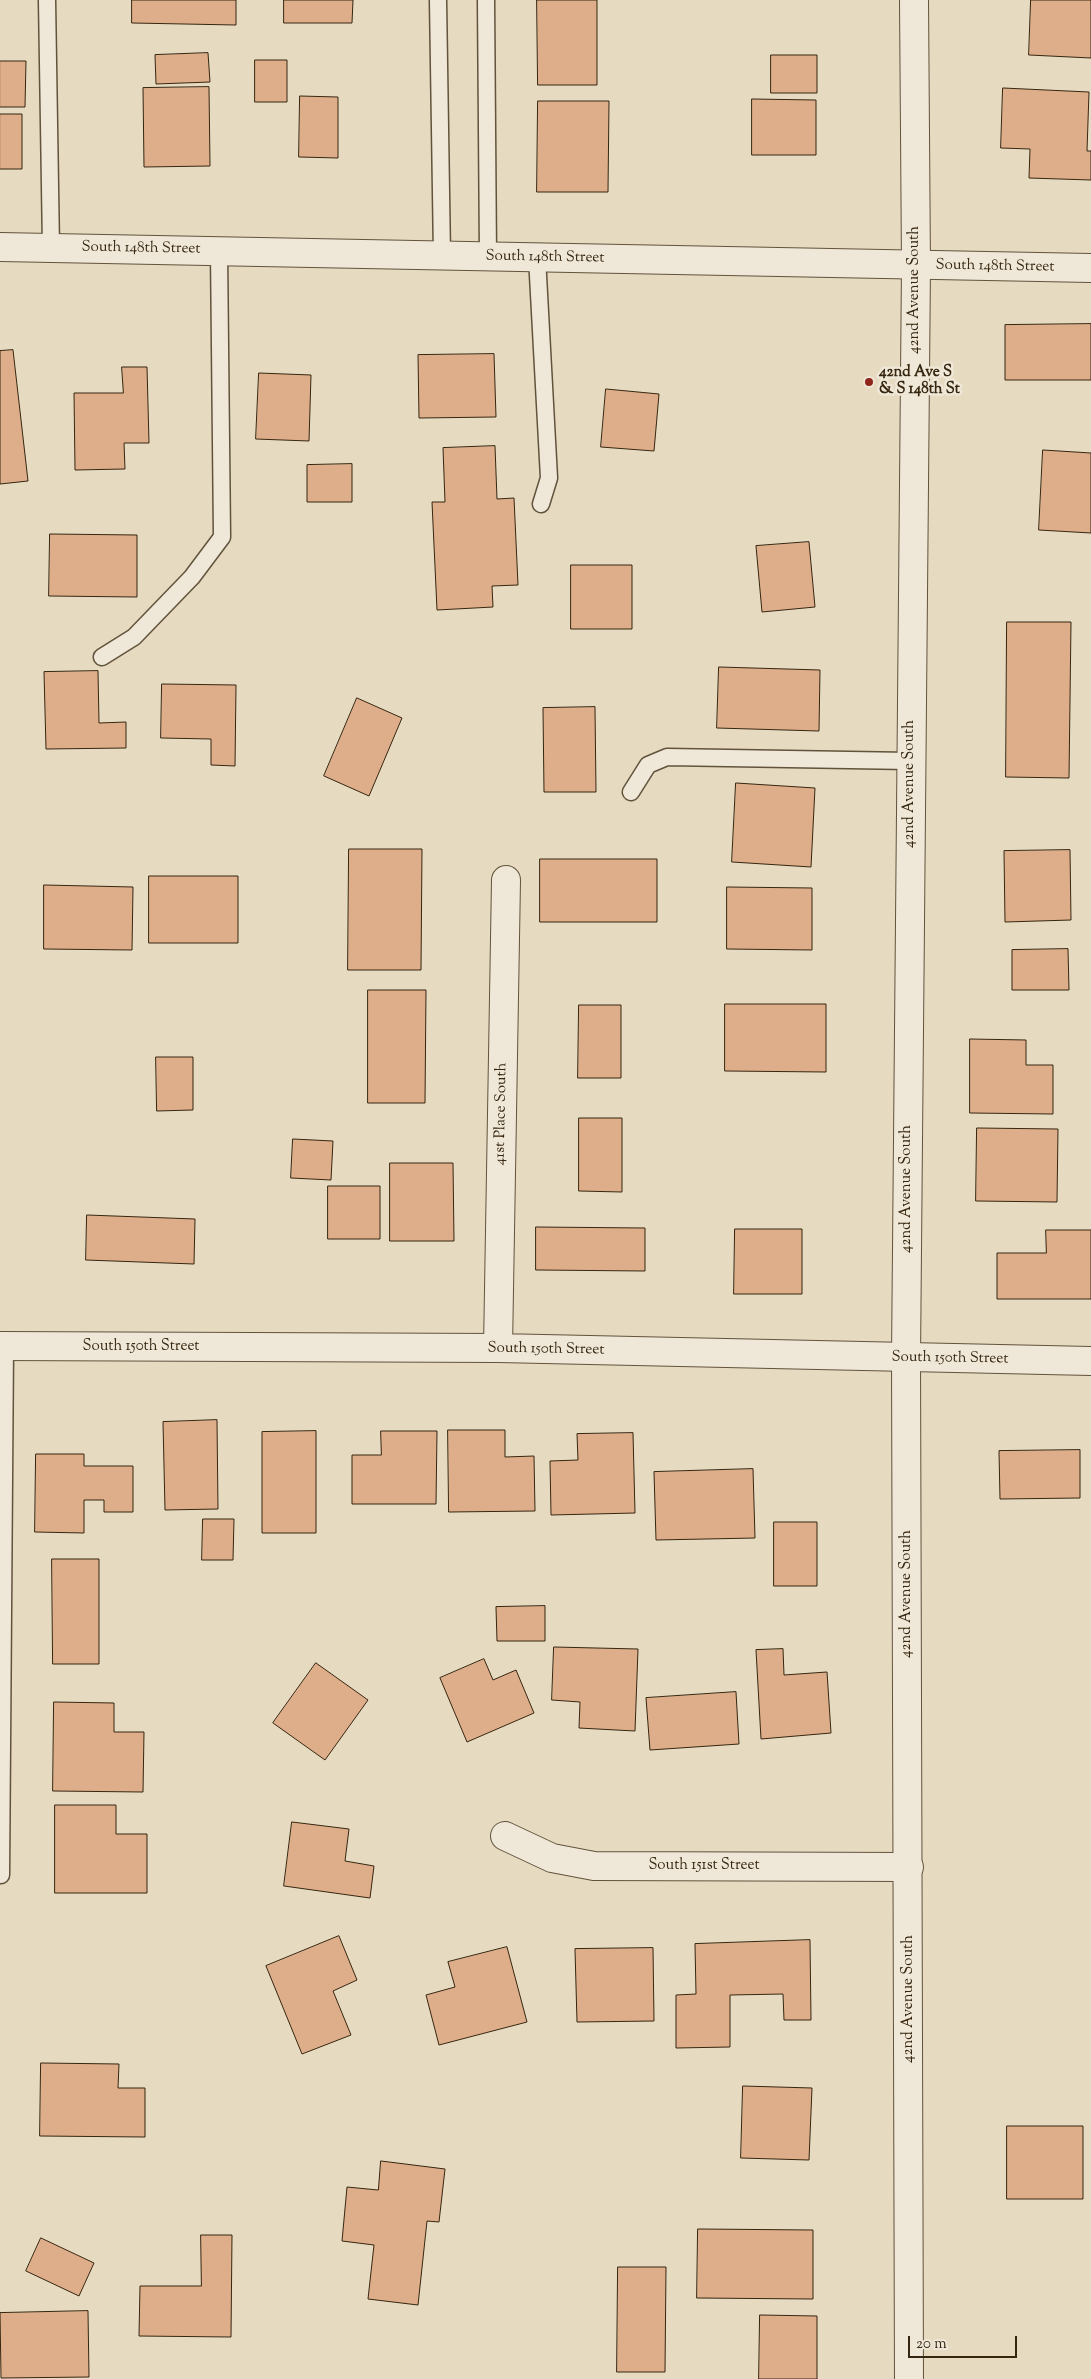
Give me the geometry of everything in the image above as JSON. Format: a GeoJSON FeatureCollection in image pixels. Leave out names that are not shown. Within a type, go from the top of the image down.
{"type":"FeatureCollection","features":[{"type":"Feature","properties":{"kind":"street","name":"42nd Avenue South"},"geometry":{"type":"LineString","coordinates":[[909,2379],[909,1867],[906,1358],[916,266],[914,0]]}},
{"type":"Feature","properties":{"kind":"street","name":"South 148th Street"},"geometry":{"type":"LineString","coordinates":[[0,247],[1091,268]]}},
{"type":"Feature","properties":{"kind":"street","name":"41st Place South"},"geometry":{"type":"LineString","coordinates":[[498,1348],[506,880]]}},
{"type":"Feature","properties":{"kind":"street","name":"South 150th Street"},"geometry":{"type":"LineString","coordinates":[[3,1346],[498,1348],[1091,1361]]}},
{"type":"Feature","properties":{"kind":"street","name":"South 151st Street"},"geometry":{"type":"LineString","coordinates":[[505,1836],[552,1858],[594,1866],[909,1867]]}},
{"type":"Feature","properties":{"kind":"lane"},"geometry":{"type":"LineString","coordinates":[[48,0],[51,248]]}},
{"type":"Feature","properties":{"kind":"lane"},"geometry":{"type":"LineString","coordinates":[[438,0],[442,256]]}},
{"type":"Feature","properties":{"kind":"lane"},"geometry":{"type":"LineString","coordinates":[[486,0],[488,257]]}},
{"type":"Feature","properties":{"kind":"lane"},"geometry":{"type":"LineString","coordinates":[[102,657],[134,638],[192,576],[222,537],[219,251]]}},
{"type":"Feature","properties":{"kind":"lane"},"geometry":{"type":"LineString","coordinates":[[537,257],[549,478],[540,504]]}},
{"type":"Feature","properties":{"kind":"lane"},"geometry":{"type":"LineString","coordinates":[[630,792],[648,765],[667,757],[910,760]]}},
{"type":"Feature","properties":{"kind":"lane"},"geometry":{"type":"LineString","coordinates":[[1,1875],[3,1346]]}},
{"type":"Feature","properties":{"kind":"building"},"geometry":{"type":"Polygon","coordinates":[[[132,0],[236,0],[236,25],[132,23],[132,0]]]}},
{"type":"Feature","properties":{"kind":"building"},"geometry":{"type":"Polygon","coordinates":[[[284,0],[353,0],[352,23],[284,23],[284,0]]]}},
{"type":"Feature","properties":{"kind":"building"},"geometry":{"type":"Polygon","coordinates":[[[537,0],[597,0],[597,85],[538,85],[537,0]]]}},
{"type":"Feature","properties":{"kind":"building"},"geometry":{"type":"Polygon","coordinates":[[[1031,0],[1091,0],[1091,58],[1029,55],[1031,0]]]}},
{"type":"Feature","properties":{"kind":"building"},"geometry":{"type":"Polygon","coordinates":[[[208,53],[210,82],[156,84],[155,55],[208,53]]]}},
{"type":"Feature","properties":{"kind":"building"},"geometry":{"type":"Polygon","coordinates":[[[771,55],[817,55],[817,93],[771,93],[771,55]]]}},
{"type":"Feature","properties":{"kind":"building"},"geometry":{"type":"Polygon","coordinates":[[[255,60],[287,60],[287,102],[255,102],[255,60]]]}},
{"type":"Feature","properties":{"kind":"building"},"geometry":{"type":"Polygon","coordinates":[[[0,61],[26,61],[25,107],[0,107],[0,61]]]}},
{"type":"Feature","properties":{"kind":"building"},"geometry":{"type":"Polygon","coordinates":[[[209,87],[210,166],[144,167],[143,88],[209,87]]]}},
{"type":"Feature","properties":{"kind":"building"},"geometry":{"type":"Polygon","coordinates":[[[1003,88],[1089,92],[1087,151],[1091,151],[1091,180],[1029,178],[1030,149],[1001,148],[1003,88]]]}},
{"type":"Feature","properties":{"kind":"building"},"geometry":{"type":"Polygon","coordinates":[[[300,96],[338,97],[338,158],[299,157],[300,96]]]}},
{"type":"Feature","properties":{"kind":"building"},"geometry":{"type":"Polygon","coordinates":[[[752,99],[816,100],[816,155],[752,155],[752,99]]]}},
{"type":"Feature","properties":{"kind":"building"},"geometry":{"type":"Polygon","coordinates":[[[538,101],[609,101],[608,192],[537,192],[538,101]]]}},
{"type":"Feature","properties":{"kind":"building"},"geometry":{"type":"Polygon","coordinates":[[[0,114],[22,114],[22,169],[0,169],[0,114]]]}},
{"type":"Feature","properties":{"kind":"building"},"geometry":{"type":"Polygon","coordinates":[[[1091,324],[1091,380],[1005,380],[1005,325],[1091,324]]]}},
{"type":"Feature","properties":{"kind":"building"},"geometry":{"type":"Polygon","coordinates":[[[13,350],[28,481],[0,484],[0,351],[13,350]]]}},
{"type":"Feature","properties":{"kind":"building"},"geometry":{"type":"Polygon","coordinates":[[[494,354],[496,417],[419,418],[418,355],[494,354]]]}},
{"type":"Feature","properties":{"kind":"building"},"geometry":{"type":"Polygon","coordinates":[[[122,367],[147,367],[149,443],[124,443],[125,469],[75,470],[74,393],[123,393],[122,367]]]}},
{"type":"Feature","properties":{"kind":"building"},"geometry":{"type":"Polygon","coordinates":[[[259,373],[311,375],[309,441],[256,439],[259,373]]]}},
{"type":"Feature","properties":{"kind":"building"},"geometry":{"type":"Polygon","coordinates":[[[606,389],[659,394],[654,451],[601,447],[606,389]]]}},
{"type":"Feature","properties":{"kind":"building"},"geometry":{"type":"Polygon","coordinates":[[[495,446],[497,499],[514,498],[518,585],[492,586],[493,607],[437,610],[432,502],[445,502],[443,448],[495,446]]]}},
{"type":"Feature","properties":{"kind":"building"},"geometry":{"type":"Polygon","coordinates":[[[1043,450],[1091,453],[1091,533],[1039,530],[1043,450]]]}},
{"type":"Feature","properties":{"kind":"building"},"geometry":{"type":"Polygon","coordinates":[[[352,464],[352,502],[307,502],[307,465],[352,464]]]}},
{"type":"Feature","properties":{"kind":"building"},"geometry":{"type":"Polygon","coordinates":[[[50,534],[137,535],[137,597],[49,596],[50,534]]]}},
{"type":"Feature","properties":{"kind":"building"},"geometry":{"type":"Polygon","coordinates":[[[809,542],[815,607],[762,612],[756,546],[809,542]]]}},
{"type":"Feature","properties":{"kind":"building"},"geometry":{"type":"Polygon","coordinates":[[[571,565],[632,565],[632,629],[571,629],[571,565]]]}},
{"type":"Feature","properties":{"kind":"building"},"geometry":{"type":"Polygon","coordinates":[[[1007,622],[1071,622],[1069,778],[1006,777],[1007,622]]]}},
{"type":"Feature","properties":{"kind":"building"},"geometry":{"type":"Polygon","coordinates":[[[719,667],[820,670],[819,731],[717,728],[719,667]]]}},
{"type":"Feature","properties":{"kind":"building"},"geometry":{"type":"Polygon","coordinates":[[[98,671],[99,723],[126,722],[126,748],[46,749],[44,672],[98,671]]]}},
{"type":"Feature","properties":{"kind":"building"},"geometry":{"type":"Polygon","coordinates":[[[162,684],[236,685],[235,766],[211,765],[211,739],[161,738],[162,684]]]}},
{"type":"Feature","properties":{"kind":"building"},"geometry":{"type":"Polygon","coordinates":[[[357,698],[402,718],[369,796],[324,776],[357,698]]]}},
{"type":"Feature","properties":{"kind":"building"},"geometry":{"type":"Polygon","coordinates":[[[595,707],[596,792],[544,792],[543,708],[595,707]]]}},
{"type":"Feature","properties":{"kind":"building"},"geometry":{"type":"Polygon","coordinates":[[[736,783],[815,788],[811,867],[732,862],[736,783]]]}},
{"type":"Feature","properties":{"kind":"building"},"geometry":{"type":"Polygon","coordinates":[[[349,849],[422,849],[421,970],[348,970],[349,849]]]}},
{"type":"Feature","properties":{"kind":"building"},"geometry":{"type":"Polygon","coordinates":[[[1070,850],[1071,920],[1005,922],[1004,851],[1070,850]]]}},
{"type":"Feature","properties":{"kind":"building"},"geometry":{"type":"Polygon","coordinates":[[[540,859],[657,859],[657,922],[540,922],[540,859]]]}},
{"type":"Feature","properties":{"kind":"building"},"geometry":{"type":"Polygon","coordinates":[[[149,876],[238,876],[238,943],[149,943],[149,876]]]}},
{"type":"Feature","properties":{"kind":"building"},"geometry":{"type":"Polygon","coordinates":[[[44,885],[133,887],[132,950],[44,949],[44,885]]]}},
{"type":"Feature","properties":{"kind":"building"},"geometry":{"type":"Polygon","coordinates":[[[727,887],[812,888],[812,950],[727,949],[727,887]]]}},
{"type":"Feature","properties":{"kind":"building"},"geometry":{"type":"Polygon","coordinates":[[[1068,949],[1069,990],[1012,990],[1012,950],[1068,949]]]}},
{"type":"Feature","properties":{"kind":"building"},"geometry":{"type":"Polygon","coordinates":[[[368,990],[426,990],[425,1103],[368,1103],[368,990]]]}},
{"type":"Feature","properties":{"kind":"building"},"geometry":{"type":"Polygon","coordinates":[[[725,1004],[826,1004],[826,1072],[725,1071],[725,1004]]]}},
{"type":"Feature","properties":{"kind":"building"},"geometry":{"type":"Polygon","coordinates":[[[579,1005],[621,1005],[621,1078],[578,1078],[579,1005]]]}},
{"type":"Feature","properties":{"kind":"building"},"geometry":{"type":"Polygon","coordinates":[[[970,1039],[1026,1040],[1026,1065],[1053,1065],[1053,1114],[970,1113],[970,1039]]]}},
{"type":"Feature","properties":{"kind":"building"},"geometry":{"type":"Polygon","coordinates":[[[156,1057],[193,1057],[193,1110],[157,1111],[156,1057]]]}},
{"type":"Feature","properties":{"kind":"building"},"geometry":{"type":"Polygon","coordinates":[[[579,1118],[622,1118],[622,1192],[579,1191],[579,1118]]]}},
{"type":"Feature","properties":{"kind":"building"},"geometry":{"type":"Polygon","coordinates":[[[977,1128],[1058,1129],[1057,1202],[976,1201],[977,1128]]]}},
{"type":"Feature","properties":{"kind":"building"},"geometry":{"type":"Polygon","coordinates":[[[293,1139],[333,1141],[331,1180],[291,1178],[293,1139]]]}},
{"type":"Feature","properties":{"kind":"building"},"geometry":{"type":"Polygon","coordinates":[[[390,1163],[453,1163],[454,1241],[390,1241],[390,1163]]]}},
{"type":"Feature","properties":{"kind":"building"},"geometry":{"type":"Polygon","coordinates":[[[328,1186],[380,1186],[380,1239],[328,1239],[328,1186]]]}},
{"type":"Feature","properties":{"kind":"building"},"geometry":{"type":"Polygon","coordinates":[[[87,1215],[195,1219],[194,1264],[86,1260],[87,1215]]]}},
{"type":"Feature","properties":{"kind":"building"},"geometry":{"type":"Polygon","coordinates":[[[536,1227],[645,1228],[645,1271],[536,1270],[536,1227]]]}},
{"type":"Feature","properties":{"kind":"building"},"geometry":{"type":"Polygon","coordinates":[[[735,1229],[802,1229],[802,1294],[734,1294],[735,1229]]]}},
{"type":"Feature","properties":{"kind":"building"},"geometry":{"type":"Polygon","coordinates":[[[1046,1230],[1091,1230],[1091,1299],[997,1299],[997,1253],[1046,1253],[1046,1230]]]}},
{"type":"Feature","properties":{"kind":"building"},"geometry":{"type":"Polygon","coordinates":[[[217,1420],[218,1509],[165,1510],[163,1422],[217,1420]]]}},
{"type":"Feature","properties":{"kind":"building"},"geometry":{"type":"Polygon","coordinates":[[[448,1430],[505,1430],[505,1457],[534,1456],[535,1511],[449,1512],[448,1430]]]}},
{"type":"Feature","properties":{"kind":"building"},"geometry":{"type":"Polygon","coordinates":[[[316,1431],[316,1533],[262,1533],[262,1432],[316,1431]]]}},
{"type":"Feature","properties":{"kind":"building"},"geometry":{"type":"Polygon","coordinates":[[[381,1431],[437,1431],[436,1504],[352,1504],[352,1455],[381,1455],[381,1431]]]}},
{"type":"Feature","properties":{"kind":"building"},"geometry":{"type":"Polygon","coordinates":[[[633,1433],[635,1513],[551,1515],[550,1461],[578,1460],[577,1434],[633,1433]]]}},
{"type":"Feature","properties":{"kind":"building"},"geometry":{"type":"Polygon","coordinates":[[[1080,1450],[1080,1498],[1000,1499],[999,1451],[1080,1450]]]}},
{"type":"Feature","properties":{"kind":"building"},"geometry":{"type":"Polygon","coordinates":[[[36,1454],[84,1454],[84,1466],[133,1466],[133,1512],[104,1512],[104,1500],[84,1500],[84,1533],[35,1532],[36,1454]]]}},
{"type":"Feature","properties":{"kind":"building"},"geometry":{"type":"Polygon","coordinates":[[[753,1469],[755,1538],[656,1540],[654,1472],[753,1469]]]}},
{"type":"Feature","properties":{"kind":"building"},"geometry":{"type":"Polygon","coordinates":[[[203,1519],[234,1519],[233,1560],[202,1560],[203,1519]]]}},
{"type":"Feature","properties":{"kind":"building"},"geometry":{"type":"Polygon","coordinates":[[[774,1522],[817,1522],[817,1586],[774,1586],[774,1522]]]}},
{"type":"Feature","properties":{"kind":"building"},"geometry":{"type":"Polygon","coordinates":[[[52,1559],[99,1559],[99,1664],[53,1664],[52,1559]]]}},
{"type":"Feature","properties":{"kind":"building"},"geometry":{"type":"Polygon","coordinates":[[[545,1606],[545,1641],[497,1641],[496,1607],[545,1606]]]}},
{"type":"Feature","properties":{"kind":"building"},"geometry":{"type":"Polygon","coordinates":[[[554,1647],[638,1649],[635,1731],[579,1728],[580,1702],[552,1700],[554,1647]]]}},
{"type":"Feature","properties":{"kind":"building"},"geometry":{"type":"Polygon","coordinates":[[[783,1649],[784,1675],[827,1672],[831,1733],[761,1739],[756,1650],[783,1649]]]}},
{"type":"Feature","properties":{"kind":"building"},"geometry":{"type":"Polygon","coordinates":[[[484,1659],[493,1680],[516,1670],[534,1713],[467,1742],[440,1678],[484,1659]]]}},
{"type":"Feature","properties":{"kind":"building"},"geometry":{"type":"Polygon","coordinates":[[[316,1663],[368,1700],[325,1760],[273,1723],[316,1663]]]}},
{"type":"Feature","properties":{"kind":"building"},"geometry":{"type":"Polygon","coordinates":[[[736,1692],[739,1744],[650,1750],[646,1698],[736,1692]]]}},
{"type":"Feature","properties":{"kind":"building"},"geometry":{"type":"Polygon","coordinates":[[[54,1702],[114,1703],[114,1732],[144,1732],[143,1792],[53,1791],[54,1702]]]}},
{"type":"Feature","properties":{"kind":"building"},"geometry":{"type":"Polygon","coordinates":[[[55,1805],[116,1805],[116,1834],[147,1834],[147,1893],[55,1893],[55,1805]]]}},
{"type":"Feature","properties":{"kind":"building"},"geometry":{"type":"Polygon","coordinates":[[[292,1822],[349,1829],[345,1861],[374,1866],[370,1898],[284,1886],[292,1822]]]}},
{"type":"Feature","properties":{"kind":"building"},"geometry":{"type":"Polygon","coordinates":[[[339,1936],[357,1980],[333,1991],[351,2035],[302,2054],[266,1966],[339,1936]]]}},
{"type":"Feature","properties":{"kind":"building"},"geometry":{"type":"Polygon","coordinates":[[[810,1940],[811,2020],[784,2020],[783,1994],[730,1995],[730,2047],[676,2048],[676,1995],[696,1994],[695,1944],[810,1940]]]}},
{"type":"Feature","properties":{"kind":"building"},"geometry":{"type":"Polygon","coordinates":[[[507,1947],[527,2022],[439,2045],[426,1995],[455,1987],[448,1962],[507,1947]]]}},
{"type":"Feature","properties":{"kind":"building"},"geometry":{"type":"Polygon","coordinates":[[[653,1948],[654,2021],[577,2022],[575,1949],[653,1948]]]}},
{"type":"Feature","properties":{"kind":"building"},"geometry":{"type":"Polygon","coordinates":[[[41,2063],[119,2064],[118,2088],[145,2088],[145,2137],[40,2136],[41,2063]]]}},
{"type":"Feature","properties":{"kind":"building"},"geometry":{"type":"Polygon","coordinates":[[[743,2086],[812,2088],[809,2160],[741,2158],[743,2086]]]}},
{"type":"Feature","properties":{"kind":"building"},"geometry":{"type":"Polygon","coordinates":[[[1007,2126],[1083,2126],[1083,2199],[1007,2199],[1007,2126]]]}},
{"type":"Feature","properties":{"kind":"building"},"geometry":{"type":"Polygon","coordinates":[[[381,2161],[445,2169],[439,2222],[427,2221],[418,2305],[368,2299],[374,2245],[342,2241],[347,2187],[378,2190],[381,2161]]]}},
{"type":"Feature","properties":{"kind":"building"},"geometry":{"type":"Polygon","coordinates":[[[698,2229],[813,2230],[813,2299],[697,2298],[698,2229]]]}},
{"type":"Feature","properties":{"kind":"building"},"geometry":{"type":"Polygon","coordinates":[[[201,2235],[232,2235],[231,2337],[139,2336],[140,2286],[201,2286],[201,2235]]]}},
{"type":"Feature","properties":{"kind":"building"},"geometry":{"type":"Polygon","coordinates":[[[41,2238],[94,2263],[79,2296],[26,2271],[41,2238]]]}},
{"type":"Feature","properties":{"kind":"building"},"geometry":{"type":"Polygon","coordinates":[[[618,2267],[666,2267],[665,2372],[617,2372],[618,2267]]]}},
{"type":"Feature","properties":{"kind":"building"},"geometry":{"type":"Polygon","coordinates":[[[88,2311],[89,2377],[1,2378],[0,2313],[88,2311]]]}},
{"type":"Feature","properties":{"kind":"building"},"geometry":{"type":"Polygon","coordinates":[[[760,2315],[817,2316],[817,2379],[759,2379],[760,2315]]]}},
{"type":"Feature","properties":{"kind":"place","name":"42nd Ave S & S 148th St"},"geometry":{"type":"Point","coordinates":[869,382]}}]}
